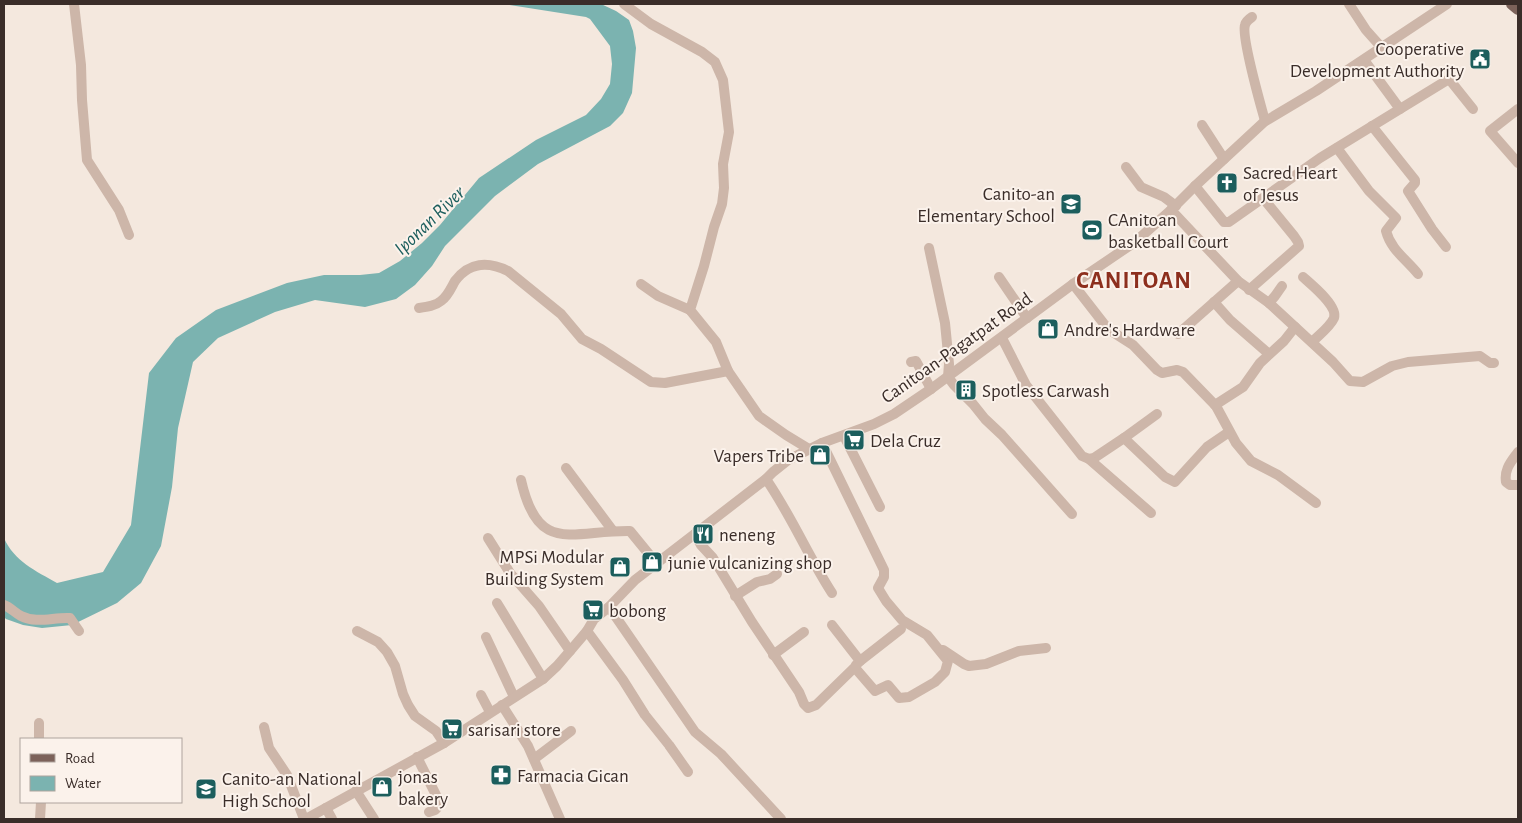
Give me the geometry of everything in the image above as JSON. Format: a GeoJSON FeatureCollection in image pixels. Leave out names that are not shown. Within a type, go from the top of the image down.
{"type":"FeatureCollection","features":[{"type":"Feature","properties":{"kind":"main road"},"geometry":{"type":"LineString","coordinates":[[1512,4],[1518,9]]}},
{"type":"Feature","properties":{"kind":"street"},"geometry":{"type":"LineString","coordinates":[[74,4],[81,65],[87,160],[119,210],[129,235]]}},
{"type":"Feature","properties":{"kind":"street"},"geometry":{"type":"LineString","coordinates":[[624,4],[651,24],[710,57],[719,69],[723,80],[729,132],[723,164],[724,197],[690,310]]}},
{"type":"Feature","properties":{"kind":"street"},"geometry":{"type":"LineString","coordinates":[[1349,4],[1366,30],[1382,48]]}},
{"type":"Feature","properties":{"kind":"street","name":"Canitoan-Pagatpat Road"},"geometry":{"type":"LineString","coordinates":[[305,819],[444,743],[543,679],[587,632],[594,619],[609,607],[635,580],[788,460],[822,443],[844,436],[894,414],[931,389],[1073,284],[1135,242],[1266,121],[1364,60],[1447,4]]}},
{"type":"Feature","properties":{"kind":"street"},"geometry":{"type":"LineString","coordinates":[[1252,17],[1247,21],[1244,30],[1254,82],[1266,121]]}},
{"type":"Feature","properties":{"kind":"street"},"geometry":{"type":"LineString","coordinates":[[1364,60],[1400,109]]}},
{"type":"Feature","properties":{"kind":"street"},"geometry":{"type":"LineString","coordinates":[[1195,186],[1224,222],[1229,222],[1337,148],[1449,79],[1473,109]]}},
{"type":"Feature","properties":{"kind":"street"},"geometry":{"type":"LineString","coordinates":[[1518,109],[1490,131],[1518,163]]}},
{"type":"Feature","properties":{"kind":"street"},"geometry":{"type":"LineString","coordinates":[[1202,126],[1224,159]]}},
{"type":"Feature","properties":{"kind":"street"},"geometry":{"type":"LineString","coordinates":[[1372,126],[1415,180],[1415,183],[1408,191],[1446,247]]}},
{"type":"Feature","properties":{"kind":"street"},"geometry":{"type":"LineString","coordinates":[[1337,148],[1369,191],[1396,218],[1386,231],[1388,238],[1392,246],[1418,274]]}},
{"type":"Feature","properties":{"kind":"street"},"geometry":{"type":"LineString","coordinates":[[1126,168],[1141,187],[1164,197],[1238,281],[1269,303],[1353,382],[1363,382],[1392,366],[1408,362],[1480,356],[1494,363]]}},
{"type":"Feature","properties":{"kind":"street"},"geometry":{"type":"LineString","coordinates":[[1249,290],[1298,246],[1294,236],[1263,198]]}},
{"type":"Feature","properties":{"kind":"street"},"geometry":{"type":"LineString","coordinates":[[929,248],[946,323],[950,364],[948,377],[1072,514]]}},
{"type":"Feature","properties":{"kind":"street"},"geometry":{"type":"LineString","coordinates":[[419,308],[442,301],[456,281],[469,268],[483,264],[498,266],[508,270],[560,314],[582,339],[601,349],[651,382],[665,383],[728,371]]}},
{"type":"Feature","properties":{"kind":"street"},"geometry":{"type":"LineString","coordinates":[[1000,277],[1028,318]]}},
{"type":"Feature","properties":{"kind":"street"},"geometry":{"type":"LineString","coordinates":[[1303,277],[1324,297],[1334,312],[1330,324],[1312,342]]}},
{"type":"Feature","properties":{"kind":"street"},"geometry":{"type":"LineString","coordinates":[[1178,334],[1238,281]]}},
{"type":"Feature","properties":{"kind":"street"},"geometry":{"type":"LineString","coordinates":[[641,284],[658,296],[690,310],[719,347],[728,371],[759,416],[809,449]]}},
{"type":"Feature","properties":{"kind":"street"},"geometry":{"type":"LineString","coordinates":[[1073,284],[1108,329],[1133,345],[1159,372],[1165,373],[1179,370],[1183,372],[1215,405],[1229,432],[1251,461],[1278,475],[1316,503]]}},
{"type":"Feature","properties":{"kind":"street"},"geometry":{"type":"LineString","coordinates":[[1269,303],[1282,286]]}},
{"type":"Feature","properties":{"kind":"street"},"geometry":{"type":"LineString","coordinates":[[1214,302],[1230,320],[1269,354]]}},
{"type":"Feature","properties":{"kind":"street"},"geometry":{"type":"LineString","coordinates":[[1215,405],[1243,387],[1260,363],[1284,341],[1295,327]]}},
{"type":"Feature","properties":{"kind":"street"},"geometry":{"type":"LineString","coordinates":[[1002,338],[1026,385],[1077,451],[1089,459],[1151,513]]}},
{"type":"Feature","properties":{"kind":"street"},"geometry":{"type":"LineString","coordinates":[[911,362],[916,361],[931,389]]}},
{"type":"Feature","properties":{"kind":"street"},"geometry":{"type":"LineString","coordinates":[[1089,459],[1094,458],[1158,414]]}},
{"type":"Feature","properties":{"kind":"street"},"geometry":{"type":"LineString","coordinates":[[1124,438],[1165,477],[1175,482],[1207,447],[1229,432]]}},
{"type":"Feature","properties":{"kind":"street"},"geometry":{"type":"LineString","coordinates":[[844,436],[880,507]]}},
{"type":"Feature","properties":{"kind":"street"},"geometry":{"type":"LineString","coordinates":[[822,443],[884,570],[884,578],[878,588],[902,620],[928,635],[948,661],[946,672],[935,682],[905,698],[899,698],[889,685],[876,691],[873,690],[832,625]]}},
{"type":"Feature","properties":{"kind":"street"},"geometry":{"type":"LineString","coordinates":[[1518,452],[1506,468],[1504,474],[1506,482],[1510,485],[1518,485]]}},
{"type":"Feature","properties":{"kind":"street"},"geometry":{"type":"LineString","coordinates":[[566,468],[613,532]]}},
{"type":"Feature","properties":{"kind":"street"},"geometry":{"type":"LineString","coordinates":[[766,479],[782,502],[818,572],[832,593]]}},
{"type":"Feature","properties":{"kind":"street"},"geometry":{"type":"LineString","coordinates":[[521,480],[526,502],[539,524],[564,535],[630,531],[657,564]]}},
{"type":"Feature","properties":{"kind":"street"},"geometry":{"type":"LineString","coordinates":[[695,534],[701,545],[713,558],[735,596],[808,708],[816,704],[858,664],[901,629]]}},
{"type":"Feature","properties":{"kind":"street"},"geometry":{"type":"LineString","coordinates":[[488,538],[510,573],[539,606],[570,651]]}},
{"type":"Feature","properties":{"kind":"street"},"geometry":{"type":"LineString","coordinates":[[735,596],[757,582],[770,579],[777,574]]}},
{"type":"Feature","properties":{"kind":"street"},"geometry":{"type":"LineString","coordinates":[[497,603],[543,679]]}},
{"type":"Feature","properties":{"kind":"street"},"geometry":{"type":"LineString","coordinates":[[4,605],[20,616],[31,620],[46,621],[70,618],[79,631]]}},
{"type":"Feature","properties":{"kind":"street"},"geometry":{"type":"LineString","coordinates":[[609,607],[695,732],[721,754],[781,819]]}},
{"type":"Feature","properties":{"kind":"street"},"geometry":{"type":"LineString","coordinates":[[356,631],[378,642],[387,652],[395,666],[408,705],[415,716],[436,731],[444,743]]}},
{"type":"Feature","properties":{"kind":"street"},"geometry":{"type":"LineString","coordinates":[[587,632],[623,680],[645,715],[670,745],[688,772]]}},
{"type":"Feature","properties":{"kind":"street"},"geometry":{"type":"LineString","coordinates":[[773,655],[804,632]]}},
{"type":"Feature","properties":{"kind":"street"},"geometry":{"type":"LineString","coordinates":[[486,637],[514,697]]}},
{"type":"Feature","properties":{"kind":"street"},"geometry":{"type":"LineString","coordinates":[[938,648],[969,666],[986,664],[1019,651],[1046,648]]}},
{"type":"Feature","properties":{"kind":"street"},"geometry":{"type":"LineString","coordinates":[[481,695],[490,712]]}},
{"type":"Feature","properties":{"kind":"street"},"geometry":{"type":"LineString","coordinates":[[502,705],[528,746],[560,819]]}},
{"type":"Feature","properties":{"kind":"street"},"geometry":{"type":"LineString","coordinates":[[39,723],[40,738]]}},
{"type":"Feature","properties":{"kind":"street"},"geometry":{"type":"LineString","coordinates":[[264,726],[270,748],[287,775],[305,819]]}},
{"type":"Feature","properties":{"kind":"street"},"geometry":{"type":"LineString","coordinates":[[534,760],[570,731]]}},
{"type":"Feature","properties":{"kind":"street"},"geometry":{"type":"LineString","coordinates":[[417,757],[436,794],[437,808],[429,812]]}},
{"type":"Feature","properties":{"kind":"street"},"geometry":{"type":"LineString","coordinates":[[356,791],[374,819]]}},
{"type":"Feature","properties":{"kind":"street"},"geometry":{"type":"LineString","coordinates":[[40,819],[41,803]]}},
{"type":"Feature","properties":{"kind":"street"},"geometry":{"type":"LineString","coordinates":[[326,808],[332,819]]}},
{"type":"Feature","properties":{"kind":"water"},"geometry":{"type":"Polygon","coordinates":[[[504,4],[601,4],[629,20],[636,48],[632,93],[623,113],[610,126],[538,164],[495,196],[445,246],[432,266],[415,285],[396,299],[365,307],[315,300],[275,312],[218,338],[193,362],[178,428],[172,487],[161,546],[141,583],[117,603],[72,625],[42,628],[23,625],[6,619],[4,617],[4,538],[8,546],[20,559],[34,570],[57,583],[103,572],[131,525],[149,373],[176,338],[216,310],[287,283],[324,275],[379,273],[400,261],[422,243],[440,225],[479,178],[536,140],[586,115],[601,99],[610,84],[612,64],[610,46],[590,19],[504,4]]]}},
{"type":"Feature","properties":{"kind":"place","name":"Cooperative Development Authority"},"geometry":{"type":"Point","coordinates":[1480,59]}},
{"type":"Feature","properties":{"kind":"place","name":"Sacred Heart of Jesus"},"geometry":{"type":"Point","coordinates":[1227,183]}},
{"type":"Feature","properties":{"kind":"place","name":"Canito-an Elementary School"},"geometry":{"type":"Point","coordinates":[1071,204]}},
{"type":"Feature","properties":{"kind":"place","name":"CAnitoan basketball Court"},"geometry":{"type":"Point","coordinates":[1092,230]}},
{"type":"Feature","properties":{"kind":"place","name":"Andre's Hardware"},"geometry":{"type":"Point","coordinates":[1048,329]}},
{"type":"Feature","properties":{"kind":"place","name":"Spotless Carwash"},"geometry":{"type":"Point","coordinates":[966,390]}},
{"type":"Feature","properties":{"kind":"place","name":"Dela Cruz"},"geometry":{"type":"Point","coordinates":[854,440]}},
{"type":"Feature","properties":{"kind":"place","name":"Vapers Tribe"},"geometry":{"type":"Point","coordinates":[820,455]}},
{"type":"Feature","properties":{"kind":"place","name":"neneng"},"geometry":{"type":"Point","coordinates":[703,534]}},
{"type":"Feature","properties":{"kind":"place","name":"junie vulcanizing shop"},"geometry":{"type":"Point","coordinates":[652,562]}},
{"type":"Feature","properties":{"kind":"place","name":"MPSi Modular Building System"},"geometry":{"type":"Point","coordinates":[620,567]}},
{"type":"Feature","properties":{"kind":"place","name":"bobong"},"geometry":{"type":"Point","coordinates":[593,610]}},
{"type":"Feature","properties":{"kind":"place","name":"sarisari store"},"geometry":{"type":"Point","coordinates":[452,729]}},
{"type":"Feature","properties":{"kind":"place","name":"Farmacia Gican"},"geometry":{"type":"Point","coordinates":[501,775]}},
{"type":"Feature","properties":{"kind":"place","name":"jonas bakery"},"geometry":{"type":"Point","coordinates":[382,787]}},
{"type":"Feature","properties":{"kind":"place","name":"Canito-an National High School"},"geometry":{"type":"Point","coordinates":[206,789]}},
{"type":"Feature","properties":{"kind":"district","name":"CANITOAN"},"geometry":{"type":"Point","coordinates":[1134,280]}},
{"type":"Feature","properties":{"kind":"water label","name":"Iponan River"},"geometry":{"type":"Point","coordinates":[429,220]}}]}
